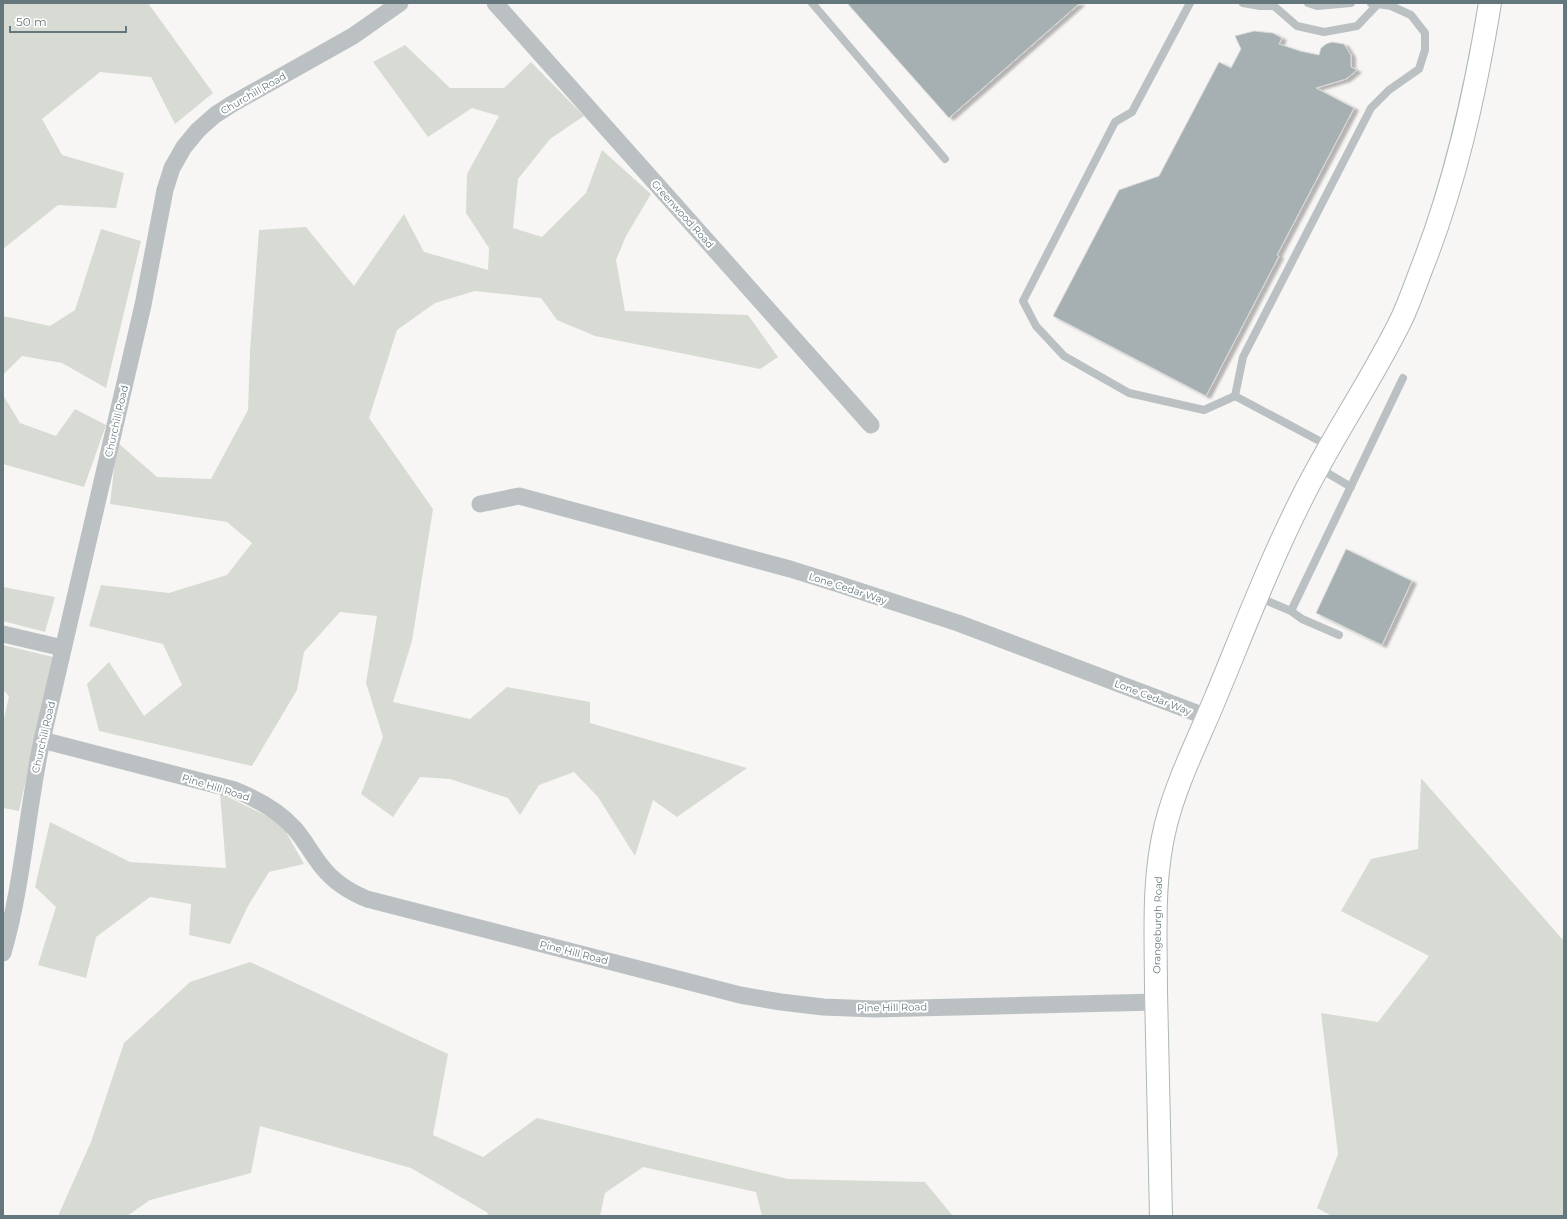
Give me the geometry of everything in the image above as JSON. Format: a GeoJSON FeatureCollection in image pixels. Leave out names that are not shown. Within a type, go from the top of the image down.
{"type":"FeatureCollection","features":[{"type":"Feature","properties":{"kind":"street","name":"Churchill Road"},"geometry":{"type":"LineString","coordinates":[[3,953],[18,889],[34,775],[143,305],[165,190],[172,168],[184,147],[198,130],[215,115],[353,36],[400,3]]}},
{"type":"Feature","properties":{"kind":"street","name":"Greenwood Road"},"geometry":{"type":"LineString","coordinates":[[496,3],[871,425]]}},
{"type":"Feature","properties":{"kind":"street","name":"Orangeburgh Road"},"geometry":{"type":"LineString","coordinates":[[1161,1216],[1155,898],[1159,861],[1166,824],[1177,789],[1207,717],[1256,600],[1301,500],[1329,446],[1367,383],[1403,317],[1432,241],[1456,164],[1476,82],[1490,3]]}},
{"type":"Feature","properties":{"kind":"street","name":"Lone Cedar Way"},"geometry":{"type":"LineString","coordinates":[[480,504],[519,496],[790,569],[958,623],[1207,717]]}},
{"type":"Feature","properties":{"kind":"street"},"geometry":{"type":"LineString","coordinates":[[3,634],[63,648]]}},
{"type":"Feature","properties":{"kind":"street","name":"Pine Hill Road"},"geometry":{"type":"LineString","coordinates":[[42,740],[235,790],[256,799],[275,810],[293,827],[307,844],[322,868],[336,882],[351,892],[367,899],[740,995],[816,1006],[875,1009],[926,1006],[1156,1002]]}},
{"type":"Feature","properties":{"kind":"lane"},"geometry":{"type":"LineString","coordinates":[[812,3],[945,159]]}},
{"type":"Feature","properties":{"kind":"lane"},"geometry":{"type":"LineString","coordinates":[[1190,3],[1132,112],[1115,122],[1023,301],[1036,326],[1064,356],[1129,393],[1204,410],[1234,396]]}},
{"type":"Feature","properties":{"kind":"lane"},"geometry":{"type":"LineString","coordinates":[[1243,3],[1260,6],[1283,3]]}},
{"type":"Feature","properties":{"kind":"lane"},"geometry":{"type":"LineString","coordinates":[[1308,3],[1316,6],[1351,3]]}},
{"type":"Feature","properties":{"kind":"lane"},"geometry":{"type":"LineString","coordinates":[[1234,396],[1242,357],[1371,108],[1389,90],[1419,69],[1425,50],[1425,33],[1411,15],[1391,6],[1374,3],[1357,26],[1324,32],[1297,26],[1275,4]]}},
{"type":"Feature","properties":{"kind":"lane"},"geometry":{"type":"LineString","coordinates":[[1291,611],[1403,378]]}},
{"type":"Feature","properties":{"kind":"lane"},"geometry":{"type":"LineString","coordinates":[[1234,396],[1329,446]]}},
{"type":"Feature","properties":{"kind":"lane"},"geometry":{"type":"LineString","coordinates":[[1318,468],[1351,487]]}},
{"type":"Feature","properties":{"kind":"lane"},"geometry":{"type":"LineString","coordinates":[[1256,600],[1291,611],[1302,619],[1339,635]]}},
{"type":"Feature","properties":{"kind":"shaded area"},"geometry":{"type":"Polygon","coordinates":[[[3,3],[148,3],[213,93],[175,124],[151,77],[100,72],[42,119],[62,155],[124,173],[116,208],[58,205],[3,249],[3,3]]]}},
{"type":"Feature","properties":{"kind":"shaded area"},"geometry":{"type":"Polygon","coordinates":[[[405,45],[450,88],[504,88],[531,62],[584,116],[550,139],[518,179],[513,228],[542,237],[586,193],[602,150],[651,194],[626,236],[616,260],[625,311],[748,315],[778,357],[760,369],[595,336],[557,320],[541,298],[475,291],[435,303],[397,330],[369,418],[433,509],[412,641],[393,702],[470,719],[507,687],[590,702],[590,723],[747,768],[677,817],[653,800],[635,856],[598,797],[574,772],[539,785],[520,815],[508,798],[450,779],[420,777],[393,817],[361,794],[383,737],[366,683],[377,616],[340,612],[304,652],[297,690],[252,766],[99,731],[87,684],[109,662],[144,716],[182,685],[163,644],[89,626],[101,585],[169,593],[227,575],[252,543],[227,522],[110,504],[117,442],[157,477],[211,479],[248,410],[250,351],[259,230],[306,227],[354,286],[404,214],[424,252],[488,270],[489,248],[466,213],[467,174],[499,116],[472,108],[428,137],[373,62],[405,45]]]}},
{"type":"Feature","properties":{"kind":"shaded area"},"geometry":{"type":"Polygon","coordinates":[[[101,229],[141,241],[106,388],[62,363],[22,356],[3,375],[3,316],[50,326],[75,310],[101,229]]]}},
{"type":"Feature","properties":{"kind":"shaded area"},"geometry":{"type":"Polygon","coordinates":[[[3,395],[20,423],[56,436],[75,409],[106,425],[84,487],[3,464],[3,395]]]}},
{"type":"Feature","properties":{"kind":"shaded area"},"geometry":{"type":"Polygon","coordinates":[[[3,587],[55,597],[45,632],[3,621],[3,587]]]}},
{"type":"Feature","properties":{"kind":"shaded area"},"geometry":{"type":"Polygon","coordinates":[[[3,645],[53,657],[19,811],[3,808],[3,723],[9,696],[3,690],[3,645]]]}},
{"type":"Feature","properties":{"kind":"shaded area"},"geometry":{"type":"Polygon","coordinates":[[[1421,778],[1564,941],[1564,1216],[1332,1216],[1317,1208],[1338,1154],[1321,1013],[1378,1022],[1429,956],[1341,911],[1371,859],[1418,849],[1421,778]]]}},
{"type":"Feature","properties":{"kind":"shaded area"},"geometry":{"type":"Polygon","coordinates":[[[220,793],[281,823],[304,864],[269,872],[248,906],[230,944],[189,935],[191,904],[150,897],[96,937],[86,978],[38,965],[56,907],[35,887],[50,822],[130,862],[226,868],[220,793]]]}},
{"type":"Feature","properties":{"kind":"shaded area"},"geometry":{"type":"Polygon","coordinates":[[[250,962],[448,1054],[433,1135],[483,1157],[537,1118],[788,1179],[925,1182],[952,1215],[762,1216],[756,1192],[643,1167],[605,1193],[600,1216],[487,1216],[488,1213],[411,1168],[260,1126],[251,1173],[150,1200],[127,1216],[58,1216],[91,1142],[124,1043],[190,982],[250,962]]]}},
{"type":"Feature","properties":{"kind":"building"},"geometry":{"type":"Polygon","coordinates":[[[847,3],[1080,3],[949,118],[847,3]]]}},
{"type":"Feature","properties":{"kind":"building"},"geometry":{"type":"Polygon","coordinates":[[[1254,31],[1273,33],[1282,38],[1279,44],[1319,55],[1321,48],[1326,44],[1332,42],[1344,44],[1351,55],[1351,67],[1357,70],[1346,79],[1316,88],[1354,108],[1277,255],[1279,256],[1206,396],[1053,316],[1119,190],[1159,176],[1219,62],[1231,68],[1241,49],[1235,36],[1254,31]]]}},
{"type":"Feature","properties":{"kind":"building"},"geometry":{"type":"Polygon","coordinates":[[[1346,549],[1412,581],[1382,645],[1316,613],[1346,549]]]}}]}
